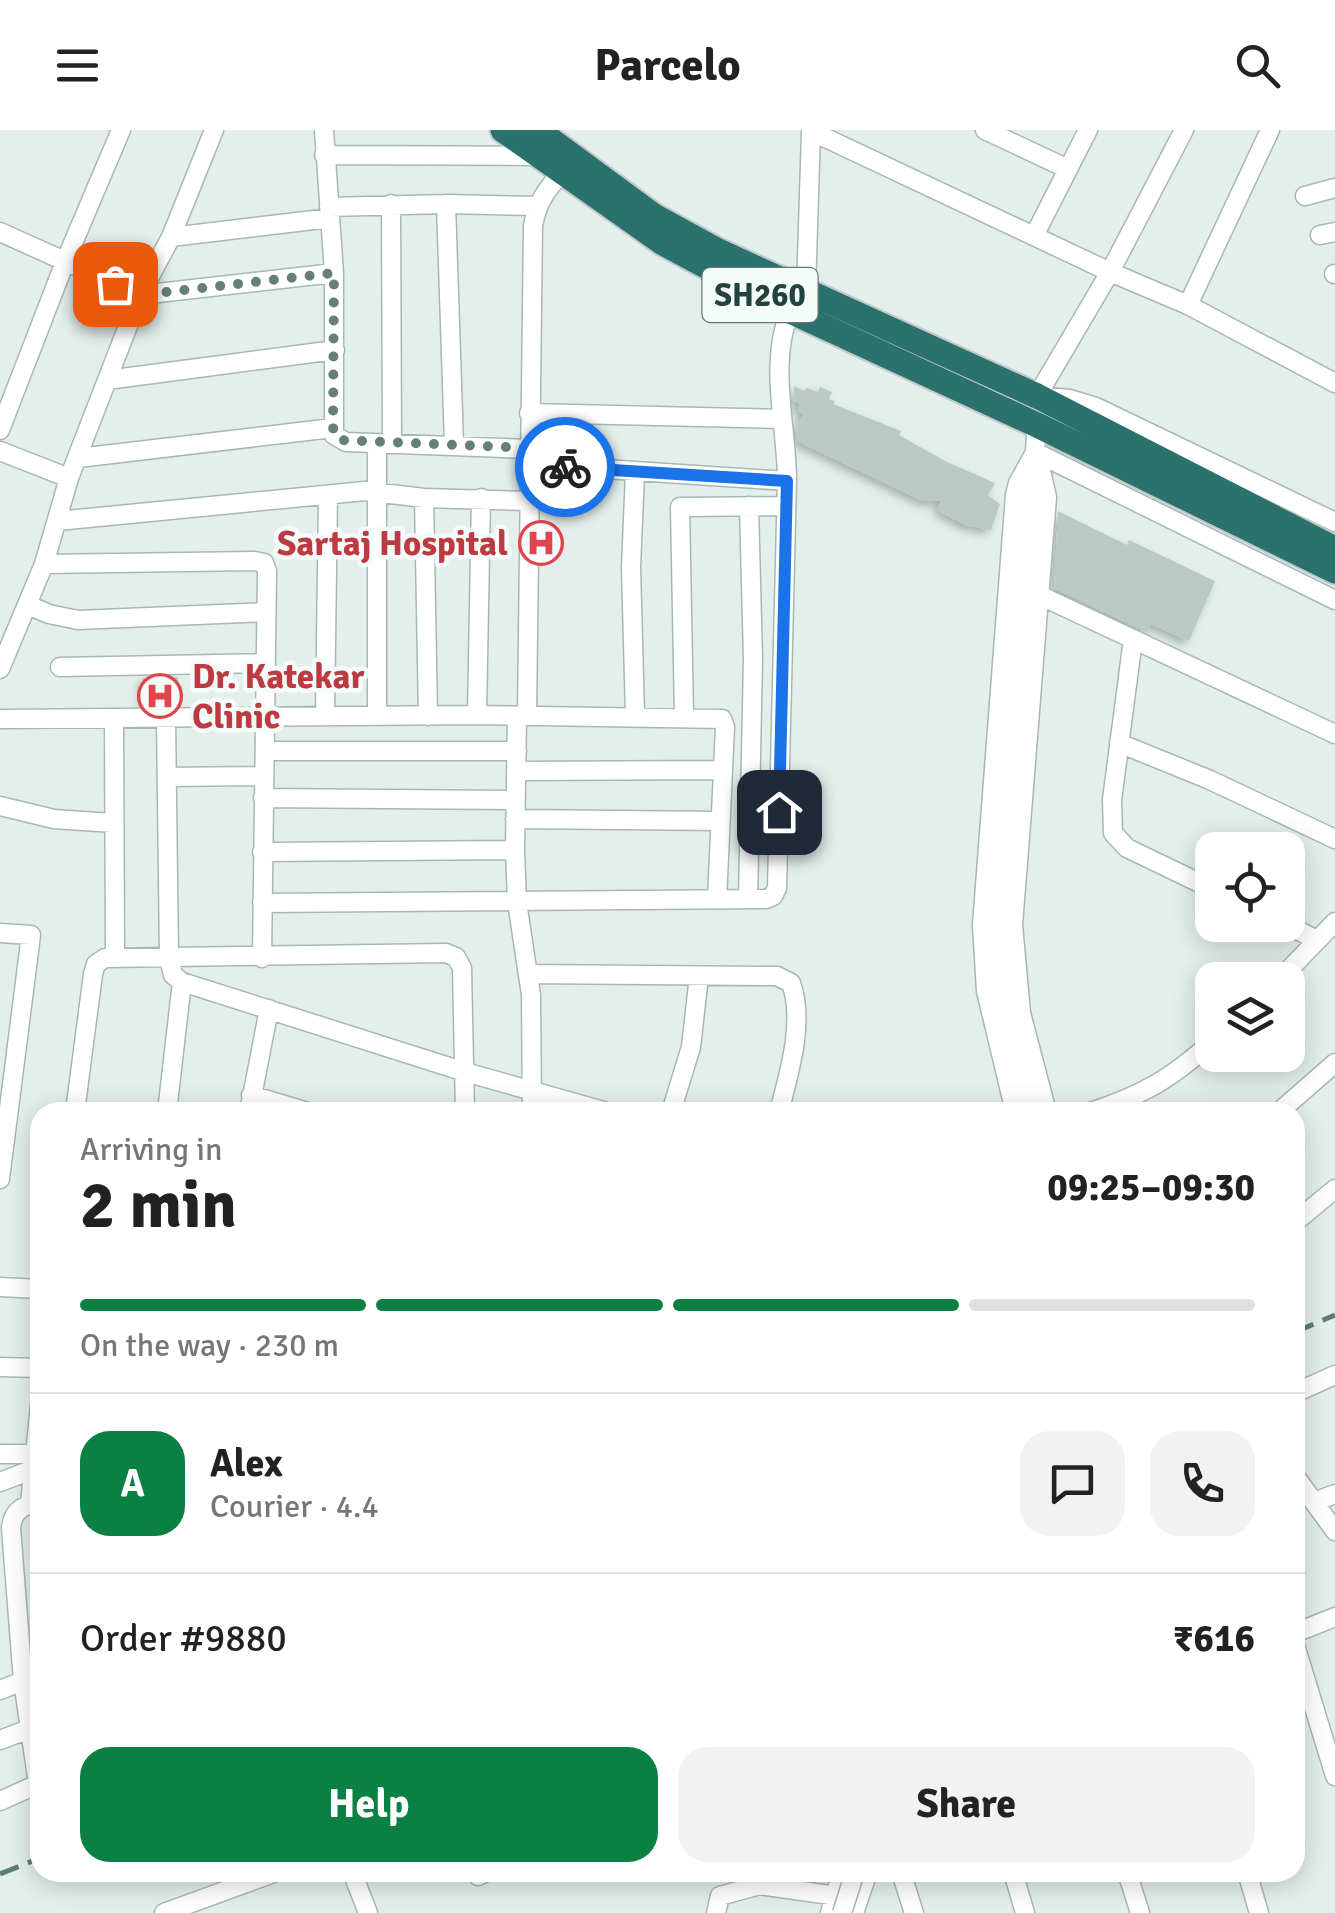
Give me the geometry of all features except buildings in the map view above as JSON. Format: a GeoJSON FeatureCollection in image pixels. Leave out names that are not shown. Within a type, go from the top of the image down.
{"type":"FeatureCollection","features":[{"type":"Feature","properties":{"kind":"highway","name":"SH260"},"geometry":{"type":"LineString","coordinates":[[503,130],[538,137],[561,174],[663,243],[790,311],[1037,425],[1069,426],[1335,570]]}},
{"type":"Feature","properties":{"kind":"highway"},"geometry":{"type":"LineString","coordinates":[[538,137],[654,216],[718,251],[1037,396],[1069,426],[1335,549]]}},
{"type":"Feature","properties":{"kind":"street"},"geometry":{"type":"LineString","coordinates":[[0,430],[121,130]]}},
{"type":"Feature","properties":{"kind":"street"},"geometry":{"type":"LineString","coordinates":[[0,670],[44,564],[69,478],[140,295],[171,237],[214,130]]}},
{"type":"Feature","properties":{"kind":"street"},"geometry":{"type":"LineString","coordinates":[[324,130],[334,273],[334,434],[346,442],[454,444],[635,473],[787,481]]}},
{"type":"Feature","properties":{"kind":"street"},"geometry":{"type":"LineString","coordinates":[[806,290],[812,130],[1188,305],[1335,383]]}},
{"type":"Feature","properties":{"kind":"street"},"geometry":{"type":"LineString","coordinates":[[985,130],[1068,169]]}},
{"type":"Feature","properties":{"kind":"street"},"geometry":{"type":"LineString","coordinates":[[1034,236],[1088,130]]}},
{"type":"Feature","properties":{"kind":"street"},"geometry":{"type":"LineString","coordinates":[[1184,130],[1110,272],[1037,396],[1070,398],[1096,406],[1335,522]]}},
{"type":"Feature","properties":{"kind":"street"},"geometry":{"type":"LineString","coordinates":[[1188,305],[1270,130]]}},
{"type":"Feature","properties":{"kind":"street"},"geometry":{"type":"LineString","coordinates":[[324,155],[538,137]]}},
{"type":"Feature","properties":{"kind":"street"},"geometry":{"type":"LineString","coordinates":[[532,1102],[528,974],[517,902],[516,751],[522,716],[536,206],[561,174]]}},
{"type":"Feature","properties":{"kind":"street"},"geometry":{"type":"LineString","coordinates":[[1306,196],[1335,188]]}},
{"type":"Feature","properties":{"kind":"street"},"geometry":{"type":"LineString","coordinates":[[171,237],[391,204],[536,206]]}},
{"type":"Feature","properties":{"kind":"street"},"geometry":{"type":"LineString","coordinates":[[376,716],[376,492],[384,443],[391,204]]}},
{"type":"Feature","properties":{"kind":"street"},"geometry":{"type":"LineString","coordinates":[[446,204],[454,444]]}},
{"type":"Feature","properties":{"kind":"street"},"geometry":{"type":"LineString","coordinates":[[0,232],[140,295],[334,273]]}},
{"type":"Feature","properties":{"kind":"street"},"geometry":{"type":"LineString","coordinates":[[262,903],[773,896],[778,888],[787,481],[781,419],[781,342],[790,311]]}},
{"type":"Feature","properties":{"kind":"street"},"geometry":{"type":"LineString","coordinates":[[107,380],[335,350]]}},
{"type":"Feature","properties":{"kind":"street"},"geometry":{"type":"LineString","coordinates":[[530,413],[781,419]]}},
{"type":"Feature","properties":{"kind":"street"},"geometry":{"type":"LineString","coordinates":[[1028,1102],[1008,1024],[998,944],[1037,425]]}},
{"type":"Feature","properties":{"kind":"street"},"geometry":{"type":"LineString","coordinates":[[78,458],[333,428]]}},
{"type":"Feature","properties":{"kind":"street"},"geometry":{"type":"LineString","coordinates":[[0,451],[69,478]]}},
{"type":"Feature","properties":{"kind":"street"},"geometry":{"type":"LineString","coordinates":[[1036,452],[1047,497],[1013,925],[1022,1013],[1044,1102]]}},
{"type":"Feature","properties":{"kind":"street"},"geometry":{"type":"LineString","coordinates":[[1036,452],[1335,600]]}},
{"type":"Feature","properties":{"kind":"street"},"geometry":{"type":"LineString","coordinates":[[1013,1102],[986,991],[983,889],[1015,495],[1036,452]]}},
{"type":"Feature","properties":{"kind":"street"},"geometry":{"type":"LineString","coordinates":[[635,473],[631,568],[636,716]]}},
{"type":"Feature","properties":{"kind":"street"},"geometry":{"type":"LineString","coordinates":[[57,521],[328,494],[376,492],[424,498],[528,501]]}},
{"type":"Feature","properties":{"kind":"street"},"geometry":{"type":"LineString","coordinates":[[325,716],[328,494]]}},
{"type":"Feature","properties":{"kind":"street"},"geometry":{"type":"LineString","coordinates":[[424,498],[428,716]]}},
{"type":"Feature","properties":{"kind":"street"},"geometry":{"type":"LineString","coordinates":[[477,715],[481,498]]}},
{"type":"Feature","properties":{"kind":"street"},"geometry":{"type":"LineString","coordinates":[[748,899],[753,659],[750,506]]}},
{"type":"Feature","properties":{"kind":"street"},"geometry":{"type":"LineString","coordinates":[[684,716],[680,507],[786,506]]}},
{"type":"Feature","properties":{"kind":"street"},"geometry":{"type":"LineString","coordinates":[[44,564],[255,560],[264,563],[267,571],[262,958]]}},
{"type":"Feature","properties":{"kind":"street"},"geometry":{"type":"LineString","coordinates":[[1039,595],[1335,734]]}},
{"type":"Feature","properties":{"kind":"street"},"geometry":{"type":"LineString","coordinates":[[28,605],[78,620],[266,612]]}},
{"type":"Feature","properties":{"kind":"street"},"geometry":{"type":"LineString","coordinates":[[1133,640],[1110,820],[1118,842],[1195,880]]}},
{"type":"Feature","properties":{"kind":"street"},"geometry":{"type":"LineString","coordinates":[[60,667],[265,663]]}},
{"type":"Feature","properties":{"kind":"street"},"geometry":{"type":"LineString","coordinates":[[0,718],[722,718],[716,899]]}},
{"type":"Feature","properties":{"kind":"street"},"geometry":{"type":"LineString","coordinates":[[166,719],[168,958],[173,976],[465,1072],[573,1102]]}},
{"type":"Feature","properties":{"kind":"street"},"geometry":{"type":"LineString","coordinates":[[114,720],[116,956]]}},
{"type":"Feature","properties":{"kind":"street"},"geometry":{"type":"LineString","coordinates":[[1119,743],[1210,780],[1335,839]]}},
{"type":"Feature","properties":{"kind":"street"},"geometry":{"type":"LineString","coordinates":[[265,750],[516,751]]}},
{"type":"Feature","properties":{"kind":"street"},"geometry":{"type":"LineString","coordinates":[[516,770],[722,770]]}},
{"type":"Feature","properties":{"kind":"street"},"geometry":{"type":"LineString","coordinates":[[167,777],[264,776]]}},
{"type":"Feature","properties":{"kind":"street"},"geometry":{"type":"LineString","coordinates":[[263,798],[515,800]]}},
{"type":"Feature","properties":{"kind":"street"},"geometry":{"type":"LineString","coordinates":[[0,806],[54,819],[113,823]]}},
{"type":"Feature","properties":{"kind":"street"},"geometry":{"type":"LineString","coordinates":[[515,819],[720,821]]}},
{"type":"Feature","properties":{"kind":"street"},"geometry":{"type":"LineString","coordinates":[[262,852],[515,850]]}},
{"type":"Feature","properties":{"kind":"street"},"geometry":{"type":"LineString","coordinates":[[1296,962],[1335,922]]}},
{"type":"Feature","properties":{"kind":"street"},"geometry":{"type":"LineString","coordinates":[[0,933],[30,934],[0,1179]]}},
{"type":"Feature","properties":{"kind":"street"},"geometry":{"type":"LineString","coordinates":[[1305,934],[1317,940]]}},
{"type":"Feature","properties":{"kind":"street"},"geometry":{"type":"LineString","coordinates":[[76,1102],[96,964],[116,956],[262,958],[446,953],[456,958],[462,968],[465,1102]]}},
{"type":"Feature","properties":{"kind":"street"},"geometry":{"type":"LineString","coordinates":[[528,974],[778,976],[792,983],[797,999],[792,1056],[781,1102]]}},
{"type":"Feature","properties":{"kind":"street"},"geometry":{"type":"LineString","coordinates":[[674,1102],[691,1047],[699,976]]}},
{"type":"Feature","properties":{"kind":"street"},"geometry":{"type":"LineString","coordinates":[[168,1102],[182,982]]}},
{"type":"Feature","properties":{"kind":"street"},"geometry":{"type":"LineString","coordinates":[[250,1102],[269,1009]]}},
{"type":"Feature","properties":{"kind":"street"},"geometry":{"type":"LineString","coordinates":[[1139,1102],[1195,1057]]}},
{"type":"Feature","properties":{"kind":"street"},"geometry":{"type":"LineString","coordinates":[[1290,1102],[1335,1063]]}},
{"type":"Feature","properties":{"kind":"street"},"geometry":{"type":"LineString","coordinates":[[1305,1214],[1335,1189]]}},
{"type":"Feature","properties":{"kind":"street"},"geometry":{"type":"LineString","coordinates":[[0,1288],[30,1290]]}},
{"type":"Feature","properties":{"kind":"street"},"geometry":{"type":"LineString","coordinates":[[0,1367],[30,1368]]}},
{"type":"Feature","properties":{"kind":"street"},"geometry":{"type":"LineString","coordinates":[[1305,1388],[1335,1375]]}},
{"type":"Feature","properties":{"kind":"street"},"geometry":{"type":"LineString","coordinates":[[0,1454],[30,1460]]}},
{"type":"Feature","properties":{"kind":"street"},"geometry":{"type":"LineString","coordinates":[[0,1482],[30,1463]]}},
{"type":"Feature","properties":{"kind":"street"},"geometry":{"type":"LineString","coordinates":[[1305,1490],[1335,1531]]}},
{"type":"Feature","properties":{"kind":"street"},"geometry":{"type":"LineString","coordinates":[[1314,1502],[1335,1494]]}},
{"type":"Feature","properties":{"kind":"street"},"geometry":{"type":"LineString","coordinates":[[30,1504],[18,1508],[6,1530],[7,1583],[18,1630],[30,1738]]}},
{"type":"Feature","properties":{"kind":"street"},"geometry":{"type":"LineString","coordinates":[[1305,1629],[1335,1617]]}},
{"type":"Feature","properties":{"kind":"street"},"geometry":{"type":"LineString","coordinates":[[0,1638],[18,1630]]}},
{"type":"Feature","properties":{"kind":"street"},"geometry":{"type":"LineString","coordinates":[[1305,1678],[1335,1776]]}},
{"type":"Feature","properties":{"kind":"street"},"geometry":{"type":"LineString","coordinates":[[0,1690],[23,1681]]}},
{"type":"Feature","properties":{"kind":"street"},"geometry":{"type":"LineString","coordinates":[[0,1740],[28,1728]]}},
{"type":"Feature","properties":{"kind":"street"},"geometry":{"type":"LineString","coordinates":[[0,1801],[30,1788]]}},
{"type":"Feature","properties":{"kind":"street"},"geometry":{"type":"LineString","coordinates":[[164,1913],[249,1882]]}},
{"type":"Feature","properties":{"kind":"street"},"geometry":{"type":"LineString","coordinates":[[356,1882],[368,1913]]}},
{"type":"Feature","properties":{"kind":"street"},"geometry":{"type":"LineString","coordinates":[[716,1913],[720,1896],[750,1882]]}},
{"type":"Feature","properties":{"kind":"street"},"geometry":{"type":"LineString","coordinates":[[779,1882],[835,1893],[856,1906],[864,1882]]}},
{"type":"Feature","properties":{"kind":"street"},"geometry":{"type":"LineString","coordinates":[[830,1913],[839,1882]]}},
{"type":"Feature","properties":{"kind":"street"},"geometry":{"type":"LineString","coordinates":[[842,1913],[851,1882]]}},
{"type":"Feature","properties":{"kind":"street"},"geometry":{"type":"LineString","coordinates":[[904,1882],[914,1913]]}},
{"type":"Feature","properties":{"kind":"street"},"geometry":{"type":"LineString","coordinates":[[1016,1882],[1026,1913]]}},
{"type":"Feature","properties":{"kind":"street"},"geometry":{"type":"LineString","coordinates":[[1130,1882],[1140,1913]]}},
{"type":"Feature","properties":{"kind":"street"},"geometry":{"type":"LineString","coordinates":[[1250,1882],[1259,1913]]}},
{"type":"Feature","properties":{"kind":"railway"},"geometry":{"type":"LineString","coordinates":[[1305,1328],[1335,1315]]}},
{"type":"Feature","properties":{"kind":"railway"},"geometry":{"type":"LineString","coordinates":[[0,1874],[30,1862]]}},
{"type":"Feature","properties":{"kind":"way so far"},"geometry":{"type":"LineString","coordinates":[[115,284],[140,295],[334,273],[333,428],[339,440],[529,448],[529,464],[565,467]]}},
{"type":"Feature","properties":{"kind":"place","name":"Sartaj Hospital"},"geometry":{"type":"Point","coordinates":[541,543]}},
{"type":"Feature","properties":{"kind":"place","name":"Dr. Katekar Clinic"},"geometry":{"type":"Point","coordinates":[160,696]}},
{"type":"Feature","properties":{"kind":"route"},"geometry":{"type":"LineString","coordinates":[[565,467],[787,481],[779,812]]}}]}
